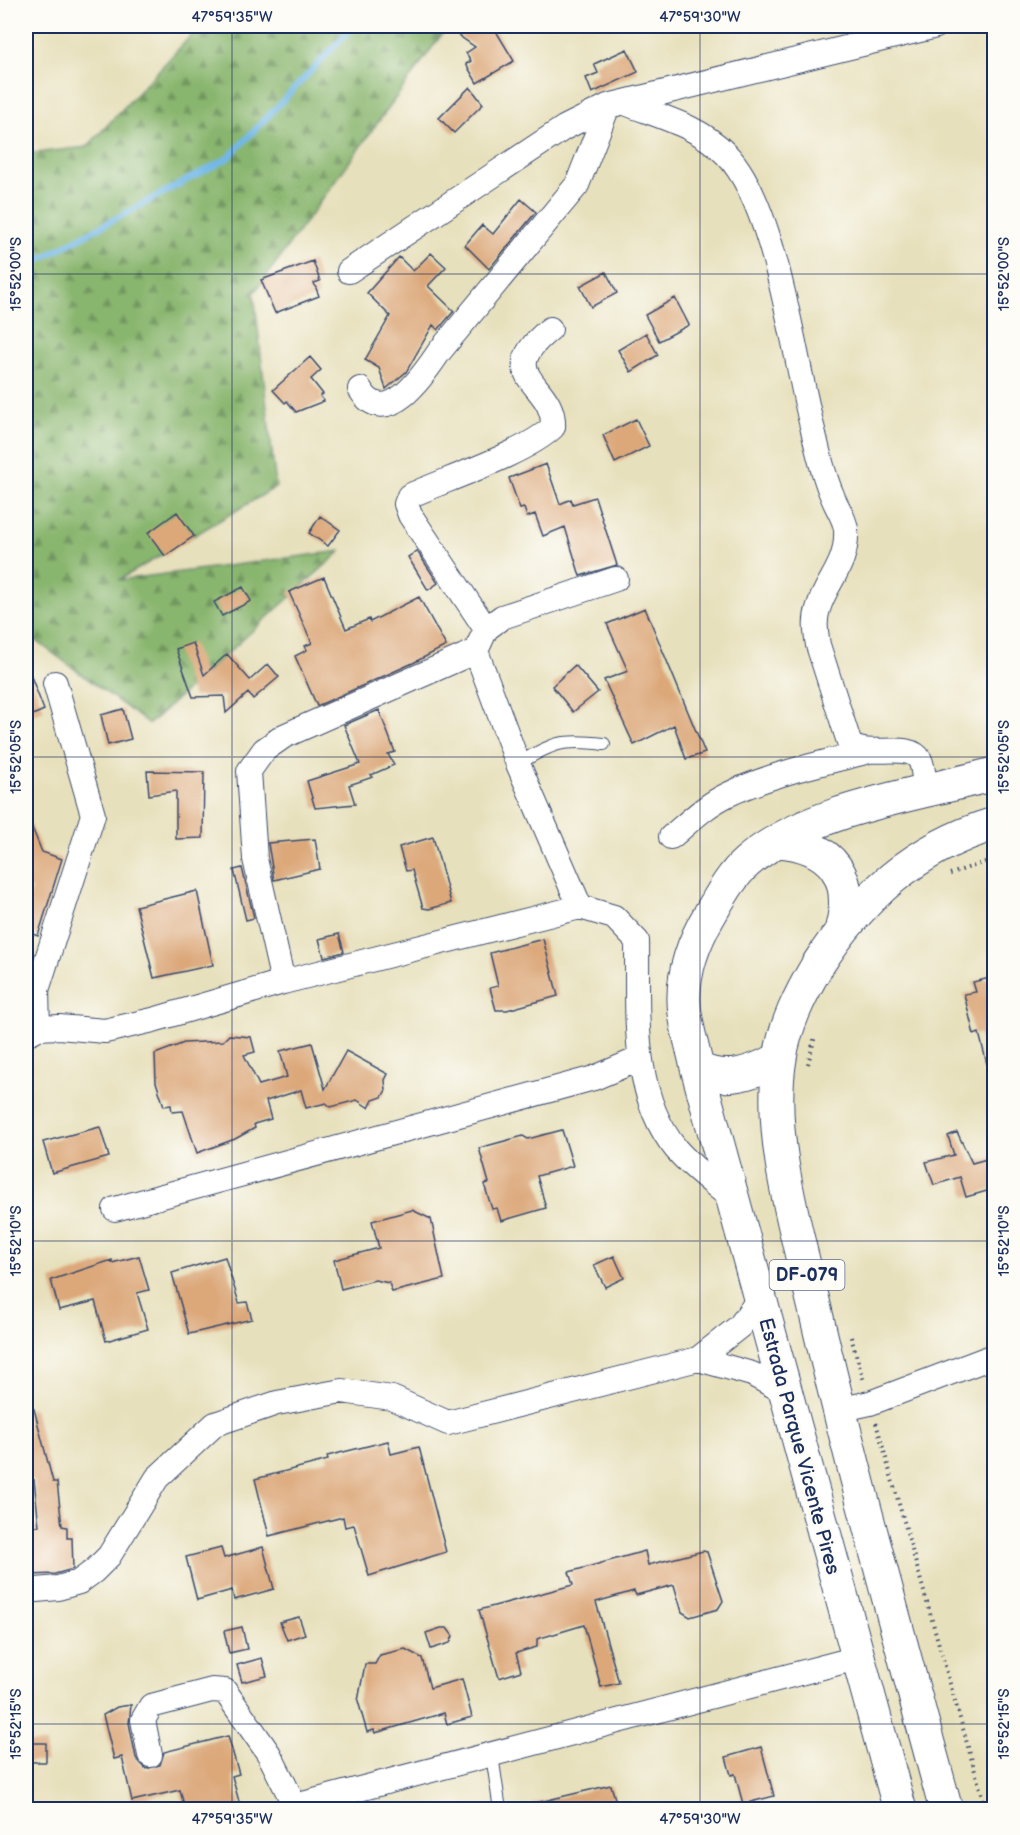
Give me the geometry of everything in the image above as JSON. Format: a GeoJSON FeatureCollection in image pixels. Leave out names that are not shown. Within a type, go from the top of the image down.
{"type":"FeatureCollection","features":[{"type":"Feature","properties":{"kind":"main road","name":"Estrada Parque Vicente Pires"},"geometry":{"type":"LineString","coordinates":[[900,1809],[697,1068],[684,1002],[687,964],[700,930],[722,894],[746,863],[780,841],[846,812],[994,774]]}},
{"type":"Feature","properties":{"kind":"main road","name":"DF-079"},"geometry":{"type":"LineString","coordinates":[[946,1809],[838,1410],[785,1170],[777,1111],[793,1064],[800,995],[842,927],[888,880],[917,859],[954,839],[994,824]]}},
{"type":"Feature","properties":{"kind":"main road"},"geometry":{"type":"LineString","coordinates":[[780,841],[802,843],[820,851],[836,866],[845,885],[848,906],[842,927]]}},
{"type":"Feature","properties":{"kind":"main road"},"geometry":{"type":"LineString","coordinates":[[697,1068],[706,1073],[730,1076],[793,1064]]}},
{"type":"Feature","properties":{"kind":"street"},"geometry":{"type":"LineString","coordinates":[[349,271],[564,128],[617,105],[936,26]]}},
{"type":"Feature","properties":{"kind":"street"},"geometry":{"type":"LineString","coordinates":[[360,389],[367,400],[377,406],[394,402],[422,378],[439,352],[577,185],[617,105]]}},
{"type":"Feature","properties":{"kind":"street"},"geometry":{"type":"LineString","coordinates":[[617,105],[702,133],[727,155],[743,176],[759,212],[775,266],[812,428],[832,496],[846,527],[843,558],[818,608],[815,628],[818,645],[845,734],[850,744],[866,752]]}},
{"type":"Feature","properties":{"kind":"street"},"geometry":{"type":"LineString","coordinates":[[486,628],[410,515],[406,504],[410,496],[518,449],[544,435],[553,427],[553,417],[525,366],[525,354],[533,343],[550,329]]}},
{"type":"Feature","properties":{"kind":"street"},"geometry":{"type":"LineString","coordinates":[[283,982],[255,859],[249,771],[264,750],[284,736],[476,651],[486,628],[502,617],[616,579]]}},
{"type":"Feature","properties":{"kind":"street"},"geometry":{"type":"LineString","coordinates":[[476,651],[518,764],[580,907]]}},
{"type":"Feature","properties":{"kind":"street"},"geometry":{"type":"LineString","coordinates":[[55,682],[93,815],[37,990],[32,1031],[59,1027],[105,1031],[153,1020],[283,982],[580,907],[614,917],[637,941],[639,1059],[648,1095],[675,1148],[734,1201]]}},
{"type":"Feature","properties":{"kind":"street"},"geometry":{"type":"LineString","coordinates":[[671,837],[707,808],[728,795],[808,768],[866,752],[900,750],[912,753],[920,760],[926,793]]}},
{"type":"Feature","properties":{"kind":"street"},"geometry":{"type":"LineString","coordinates":[[115,1209],[594,1078],[639,1059]]}},
{"type":"Feature","properties":{"kind":"street"},"geometry":{"type":"LineString","coordinates":[[26,1591],[58,1588],[78,1582],[94,1571],[109,1556],[157,1478],[215,1425],[277,1403],[342,1391],[392,1398],[448,1424],[698,1359],[740,1326],[761,1296]]}},
{"type":"Feature","properties":{"kind":"street"},"geometry":{"type":"LineString","coordinates":[[838,1410],[870,1402],[994,1356]]}},
{"type":"Feature","properties":{"kind":"street"},"geometry":{"type":"LineString","coordinates":[[698,1359],[752,1374],[785,1392]]}},
{"type":"Feature","properties":{"kind":"street"},"geometry":{"type":"LineString","coordinates":[[150,1755],[143,1720],[151,1707],[212,1690],[225,1691],[269,1754],[295,1806],[857,1658]]}},
{"type":"Feature","properties":{"kind":"lane"},"geometry":{"type":"LineString","coordinates":[[518,764],[542,749],[569,740],[604,744]]}},
{"type":"Feature","properties":{"kind":"lane"},"geometry":{"type":"LineString","coordinates":[[492,1755],[500,1809]]}},
{"type":"Feature","properties":{"kind":"path"},"geometry":{"type":"LineString","coordinates":[[944,876],[994,859]]}},
{"type":"Feature","properties":{"kind":"path"},"geometry":{"type":"LineString","coordinates":[[793,1064],[816,1030]]}},
{"type":"Feature","properties":{"kind":"path"},"geometry":{"type":"LineString","coordinates":[[848,1326],[986,1809]]}},
{"type":"Feature","properties":{"kind":"green space"},"geometry":{"type":"Polygon","coordinates":[[[200,26],[423,26],[442,34],[254,293],[276,487],[119,580],[341,551],[149,724],[26,633],[26,154],[87,147],[200,26]]]}},
{"type":"Feature","properties":{"kind":"building"},"geometry":{"type":"Polygon","coordinates":[[[445,26],[493,26],[514,61],[477,83],[466,64],[471,61],[466,53],[475,47],[445,26]]]}},
{"type":"Feature","properties":{"kind":"building"},"geometry":{"type":"Polygon","coordinates":[[[627,49],[638,72],[592,93],[586,78],[598,73],[594,64],[627,49]]]}},
{"type":"Feature","properties":{"kind":"building"},"geometry":{"type":"Polygon","coordinates":[[[470,87],[483,104],[454,133],[439,118],[470,87]]]}},
{"type":"Feature","properties":{"kind":"building"},"geometry":{"type":"Polygon","coordinates":[[[521,199],[536,212],[489,269],[465,245],[482,225],[493,234],[521,199]]]}},
{"type":"Feature","properties":{"kind":"building"},"geometry":{"type":"Polygon","coordinates":[[[431,253],[446,267],[428,286],[454,311],[438,330],[433,325],[406,372],[386,389],[379,368],[365,360],[390,316],[367,293],[399,257],[413,271],[431,253]]]}},
{"type":"Feature","properties":{"kind":"building"},"geometry":{"type":"Polygon","coordinates":[[[313,261],[320,281],[314,283],[319,296],[275,313],[261,280],[313,261]]]}},
{"type":"Feature","properties":{"kind":"building"},"geometry":{"type":"Polygon","coordinates":[[[606,272],[617,293],[591,307],[580,286],[606,272]]]}},
{"type":"Feature","properties":{"kind":"building"},"geometry":{"type":"Polygon","coordinates":[[[675,298],[689,325],[659,341],[645,315],[675,298]]]}},
{"type":"Feature","properties":{"kind":"building"},"geometry":{"type":"Polygon","coordinates":[[[646,333],[658,355],[631,372],[618,350],[646,333]]]}},
{"type":"Feature","properties":{"kind":"building"},"geometry":{"type":"Polygon","coordinates":[[[310,357],[321,370],[311,379],[323,394],[320,396],[324,401],[296,412],[273,390],[310,357]]]}},
{"type":"Feature","properties":{"kind":"building"},"geometry":{"type":"Polygon","coordinates":[[[636,419],[649,446],[615,463],[603,435],[636,419]]]}},
{"type":"Feature","properties":{"kind":"building"},"geometry":{"type":"Polygon","coordinates":[[[546,464],[560,504],[571,499],[573,504],[595,497],[617,565],[580,576],[565,527],[543,536],[535,514],[527,517],[524,508],[520,509],[509,478],[546,464]]]}},
{"type":"Feature","properties":{"kind":"building"},"geometry":{"type":"Polygon","coordinates":[[[177,512],[194,536],[165,556],[148,533],[177,512]]]}},
{"type":"Feature","properties":{"kind":"building"},"geometry":{"type":"Polygon","coordinates":[[[320,516],[340,530],[328,546],[309,533],[320,516]]]}},
{"type":"Feature","properties":{"kind":"building"},"geometry":{"type":"Polygon","coordinates":[[[417,551],[438,583],[428,590],[408,557],[417,551]]]}},
{"type":"Feature","properties":{"kind":"building"},"geometry":{"type":"Polygon","coordinates":[[[324,577],[346,629],[369,619],[370,622],[419,597],[446,646],[317,706],[295,656],[307,650],[305,646],[312,643],[289,592],[324,577]]]}},
{"type":"Feature","properties":{"kind":"building"},"geometry":{"type":"Polygon","coordinates":[[[243,587],[251,601],[222,616],[214,602],[243,587]]]}},
{"type":"Feature","properties":{"kind":"building"},"geometry":{"type":"Polygon","coordinates":[[[645,608],[705,753],[686,759],[674,725],[634,745],[604,680],[628,671],[607,624],[645,608]]]}},
{"type":"Feature","properties":{"kind":"building"},"geometry":{"type":"Polygon","coordinates":[[[193,643],[204,675],[227,654],[250,680],[268,664],[279,677],[253,699],[248,693],[226,713],[224,696],[193,697],[176,649],[193,643]]]}},
{"type":"Feature","properties":{"kind":"building"},"geometry":{"type":"Polygon","coordinates":[[[575,665],[598,692],[573,712],[552,686],[575,665]]]}},
{"type":"Feature","properties":{"kind":"building"},"geometry":{"type":"Polygon","coordinates":[[[26,667],[44,710],[26,718],[26,667]]]}},
{"type":"Feature","properties":{"kind":"building"},"geometry":{"type":"Polygon","coordinates":[[[123,709],[131,739],[108,745],[101,715],[123,709]]]}},
{"type":"Feature","properties":{"kind":"building"},"geometry":{"type":"Polygon","coordinates":[[[379,710],[395,752],[388,754],[394,765],[371,775],[373,777],[349,785],[355,804],[315,808],[307,781],[360,764],[344,725],[379,710]]]}},
{"type":"Feature","properties":{"kind":"building"},"geometry":{"type":"Polygon","coordinates":[[[147,771],[204,772],[203,838],[176,839],[176,791],[149,795],[147,771]]]}},
{"type":"Feature","properties":{"kind":"building"},"geometry":{"type":"Polygon","coordinates":[[[26,813],[42,852],[62,859],[38,936],[26,931],[26,907],[32,889],[26,886],[26,813]]]}},
{"type":"Feature","properties":{"kind":"building"},"geometry":{"type":"Polygon","coordinates":[[[433,837],[451,903],[429,909],[423,908],[412,870],[406,871],[399,847],[433,837]]]}},
{"type":"Feature","properties":{"kind":"building"},"geometry":{"type":"Polygon","coordinates":[[[315,839],[320,869],[274,880],[268,843],[315,839]]]}},
{"type":"Feature","properties":{"kind":"building"},"geometry":{"type":"Polygon","coordinates":[[[242,868],[254,918],[246,920],[234,870],[242,868]]]}},
{"type":"Feature","properties":{"kind":"building"},"geometry":{"type":"Polygon","coordinates":[[[197,891],[213,965],[154,978],[136,906],[197,891]]]}},
{"type":"Feature","properties":{"kind":"building"},"geometry":{"type":"Polygon","coordinates":[[[339,934],[344,952],[324,957],[319,939],[339,934]]]}},
{"type":"Feature","properties":{"kind":"building"},"geometry":{"type":"Polygon","coordinates":[[[543,939],[558,996],[507,1010],[496,1010],[490,988],[498,986],[490,953],[543,939]]]}},
{"type":"Feature","properties":{"kind":"building"},"geometry":{"type":"Polygon","coordinates":[[[994,977],[994,1071],[989,1072],[979,1033],[974,1035],[964,994],[976,992],[973,982],[994,977]]]}},
{"type":"Feature","properties":{"kind":"building"},"geometry":{"type":"Polygon","coordinates":[[[229,1035],[251,1037],[255,1052],[244,1055],[259,1085],[287,1077],[280,1051],[312,1043],[325,1089],[346,1051],[388,1074],[385,1080],[386,1090],[382,1097],[373,1100],[369,1108],[357,1100],[331,1107],[326,1103],[306,1108],[301,1090],[266,1101],[271,1119],[254,1124],[255,1128],[235,1139],[197,1153],[183,1111],[172,1112],[171,1105],[164,1106],[156,1082],[155,1054],[184,1043],[223,1041],[229,1035]]]}},
{"type":"Feature","properties":{"kind":"building"},"geometry":{"type":"Polygon","coordinates":[[[100,1127],[109,1157],[52,1173],[43,1142],[100,1127]]]}},
{"type":"Feature","properties":{"kind":"building"},"geometry":{"type":"Polygon","coordinates":[[[562,1130],[573,1166],[537,1176],[546,1208],[501,1221],[497,1208],[492,1209],[484,1184],[489,1183],[479,1148],[523,1136],[528,1139],[562,1130]]]}},
{"type":"Feature","properties":{"kind":"building"},"geometry":{"type":"Polygon","coordinates":[[[957,1132],[972,1163],[994,1157],[994,1189],[966,1197],[960,1177],[934,1185],[926,1162],[954,1155],[948,1136],[957,1132]]]}},
{"type":"Feature","properties":{"kind":"building"},"geometry":{"type":"Polygon","coordinates":[[[412,1210],[431,1219],[444,1279],[392,1292],[389,1283],[375,1280],[341,1289],[334,1260],[379,1248],[372,1221],[412,1210]]]}},
{"type":"Feature","properties":{"kind":"building"},"geometry":{"type":"Polygon","coordinates":[[[139,1256],[149,1290],[137,1293],[148,1329],[106,1341],[95,1301],[59,1310],[51,1280],[112,1260],[112,1263],[139,1256]]]}},
{"type":"Feature","properties":{"kind":"building"},"geometry":{"type":"Polygon","coordinates":[[[614,1256],[624,1278],[605,1287],[594,1265],[614,1256]]]}},
{"type":"Feature","properties":{"kind":"building"},"geometry":{"type":"Polygon","coordinates":[[[225,1257],[239,1303],[247,1302],[252,1319],[189,1334],[172,1273],[225,1257]]]}},
{"type":"Feature","properties":{"kind":"building"},"geometry":{"type":"Polygon","coordinates":[[[28,1409],[34,1409],[53,1482],[57,1482],[62,1526],[67,1527],[67,1538],[72,1538],[73,1569],[55,1574],[29,1575],[27,1527],[39,1526],[34,1480],[29,1481],[28,1409]]]}},
{"type":"Feature","properties":{"kind":"building"},"geometry":{"type":"Polygon","coordinates":[[[388,1441],[391,1454],[419,1447],[446,1552],[369,1576],[354,1525],[345,1527],[343,1517],[269,1536],[255,1479],[328,1460],[327,1456],[388,1441]]]}},
{"type":"Feature","properties":{"kind":"building"},"geometry":{"type":"Polygon","coordinates":[[[263,1547],[274,1589],[234,1600],[232,1590],[197,1600],[186,1557],[221,1548],[224,1558],[263,1547]]]}},
{"type":"Feature","properties":{"kind":"building"},"geometry":{"type":"Polygon","coordinates":[[[645,1551],[648,1565],[703,1551],[707,1552],[723,1601],[718,1609],[690,1617],[682,1612],[674,1585],[636,1595],[634,1591],[596,1602],[619,1683],[601,1687],[584,1625],[537,1639],[537,1647],[516,1653],[521,1671],[499,1678],[479,1610],[573,1585],[569,1572],[645,1551]]]}},
{"type":"Feature","properties":{"kind":"building"},"geometry":{"type":"Polygon","coordinates":[[[299,1617],[305,1634],[287,1640],[280,1622],[299,1617]]]}},
{"type":"Feature","properties":{"kind":"building"},"geometry":{"type":"Polygon","coordinates":[[[242,1627],[247,1649],[229,1653],[224,1631],[242,1627]]]}},
{"type":"Feature","properties":{"kind":"building"},"geometry":{"type":"Polygon","coordinates":[[[447,1628],[453,1636],[450,1643],[431,1649],[426,1633],[447,1628]]]}},
{"type":"Feature","properties":{"kind":"building"},"geometry":{"type":"Polygon","coordinates":[[[405,1649],[422,1658],[430,1688],[462,1679],[472,1717],[447,1724],[444,1713],[375,1733],[374,1730],[367,1732],[358,1701],[365,1664],[375,1664],[380,1655],[405,1649]]]}},
{"type":"Feature","properties":{"kind":"building"},"geometry":{"type":"Polygon","coordinates":[[[262,1658],[267,1676],[242,1682],[237,1665],[262,1658]]]}},
{"type":"Feature","properties":{"kind":"building"},"geometry":{"type":"Polygon","coordinates":[[[131,1705],[129,1723],[136,1758],[146,1769],[160,1765],[164,1752],[228,1736],[239,1774],[232,1776],[241,1809],[185,1809],[180,1790],[132,1801],[122,1757],[114,1759],[103,1715],[117,1707],[131,1705]]]}},
{"type":"Feature","properties":{"kind":"building"},"geometry":{"type":"Polygon","coordinates":[[[26,1743],[46,1743],[46,1762],[26,1762],[26,1743]]]}},
{"type":"Feature","properties":{"kind":"building"},"geometry":{"type":"Polygon","coordinates":[[[761,1747],[774,1796],[743,1804],[735,1774],[731,1775],[726,1757],[761,1747]]]}},
{"type":"Feature","properties":{"kind":"building"},"geometry":{"type":"Polygon","coordinates":[[[611,1785],[618,1809],[532,1809],[531,1804],[611,1785]]]}},
{"type":"Feature","properties":{"kind":"waterway"},"geometry":{"type":"LineString","coordinates":[[26,267],[228,158],[354,26]]}}]}
